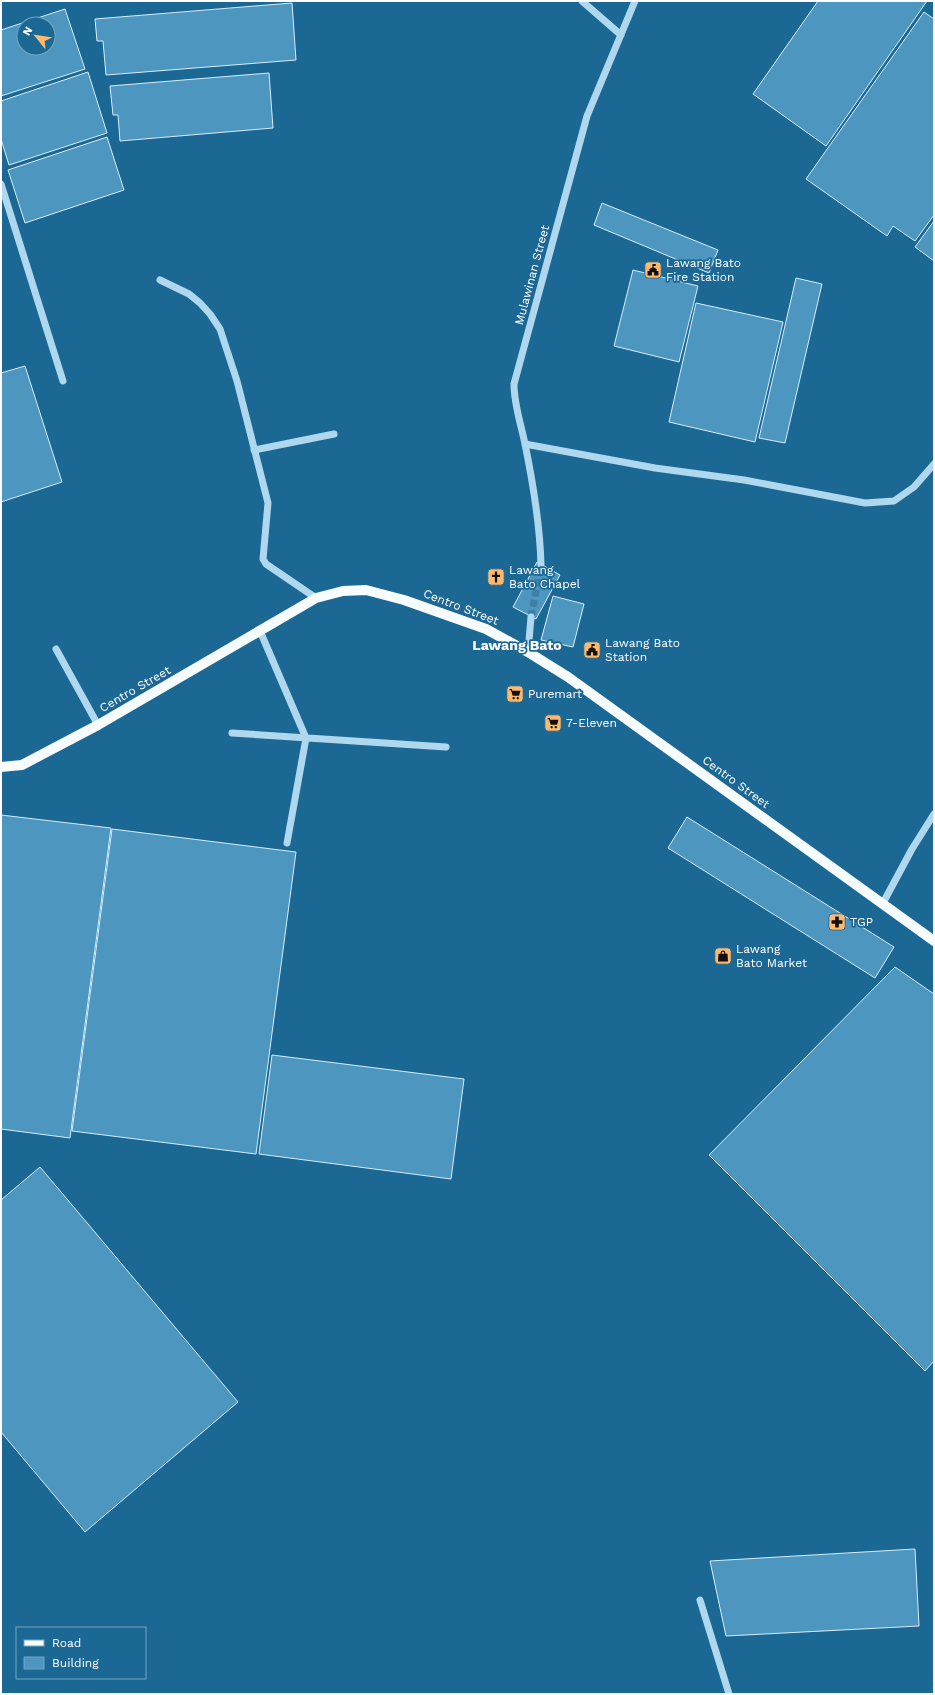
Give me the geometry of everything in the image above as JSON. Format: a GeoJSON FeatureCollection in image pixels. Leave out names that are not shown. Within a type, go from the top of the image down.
{"type":"FeatureCollection","features":[{"type":"Feature","properties":{"kind":"main road","name":"Centro Street"},"geometry":{"type":"LineString","coordinates":[[1,767],[22,765],[98,725],[316,598],[343,591],[366,590],[404,600],[486,629],[528,652],[568,677],[934,940]]}},
{"type":"Feature","properties":{"kind":"street"},"geometry":{"type":"LineString","coordinates":[[582,1],[621,35]]}},
{"type":"Feature","properties":{"kind":"street","name":"Mulawinan Street"},"geometry":{"type":"LineString","coordinates":[[541,565],[540,539],[525,444],[514,397],[514,384],[587,116],[635,1]]}},
{"type":"Feature","properties":{"kind":"street"},"geometry":{"type":"LineString","coordinates":[[1,184],[63,381]]}},
{"type":"Feature","properties":{"kind":"street"},"geometry":{"type":"LineString","coordinates":[[160,280],[189,294],[210,314],[220,329],[237,381],[268,503],[263,553],[266,564],[316,598]]}},
{"type":"Feature","properties":{"kind":"street"},"geometry":{"type":"LineString","coordinates":[[254,450],[334,434]]}},
{"type":"Feature","properties":{"kind":"street"},"geometry":{"type":"LineString","coordinates":[[525,444],[655,468],[744,480],[865,503],[894,501],[914,487],[934,464]]}},
{"type":"Feature","properties":{"kind":"street"},"geometry":{"type":"LineString","coordinates":[[528,652],[531,616]]}},
{"type":"Feature","properties":{"kind":"street"},"geometry":{"type":"LineString","coordinates":[[260,631],[306,738],[287,843]]}},
{"type":"Feature","properties":{"kind":"street"},"geometry":{"type":"LineString","coordinates":[[56,649],[98,725]]}},
{"type":"Feature","properties":{"kind":"street"},"geometry":{"type":"LineString","coordinates":[[232,733],[446,747]]}},
{"type":"Feature","properties":{"kind":"street"},"geometry":{"type":"LineString","coordinates":[[883,903],[912,849],[934,814]]}},
{"type":"Feature","properties":{"kind":"street"},"geometry":{"type":"LineString","coordinates":[[700,1600],[729,1694]]}},
{"type":"Feature","properties":{"kind":"building"},"geometry":{"type":"Polygon","coordinates":[[[818,1],[927,1],[826,146],[753,94],[818,1]]]}},
{"type":"Feature","properties":{"kind":"building"},"geometry":{"type":"Polygon","coordinates":[[[292,3],[296,60],[106,75],[103,41],[97,41],[95,19],[292,3]]]}},
{"type":"Feature","properties":{"kind":"building"},"geometry":{"type":"Polygon","coordinates":[[[65,9],[85,69],[1,96],[1,30],[16,25],[16,56],[56,56],[56,16],[44,16],[65,9]]]}},
{"type":"Feature","properties":{"kind":"building"},"geometry":{"type":"Polygon","coordinates":[[[924,12],[934,19],[934,215],[915,241],[893,226],[887,236],[806,179],[924,12]]]}},
{"type":"Feature","properties":{"kind":"building"},"geometry":{"type":"Polygon","coordinates":[[[88,72],[107,133],[9,165],[1,139],[1,101],[88,72]]]}},
{"type":"Feature","properties":{"kind":"building"},"geometry":{"type":"Polygon","coordinates":[[[269,73],[273,128],[120,141],[118,115],[113,115],[110,86],[269,73]]]}},
{"type":"Feature","properties":{"kind":"building"},"geometry":{"type":"Polygon","coordinates":[[[107,137],[124,190],[25,223],[8,170],[107,137]]]}},
{"type":"Feature","properties":{"kind":"building"},"geometry":{"type":"Polygon","coordinates":[[[602,203],[718,250],[709,273],[594,225],[602,203]]]}},
{"type":"Feature","properties":{"kind":"building"},"geometry":{"type":"Polygon","coordinates":[[[934,221],[934,261],[915,247],[934,221]]]}},
{"type":"Feature","properties":{"kind":"building"},"geometry":{"type":"Polygon","coordinates":[[[633,270],[698,286],[679,362],[614,346],[633,270]]]}},
{"type":"Feature","properties":{"kind":"building"},"geometry":{"type":"Polygon","coordinates":[[[796,278],[822,284],[785,443],[759,438],[796,278]]]}},
{"type":"Feature","properties":{"kind":"building"},"geometry":{"type":"Polygon","coordinates":[[[696,303],[783,322],[755,442],[669,422],[696,303]]]}},
{"type":"Feature","properties":{"kind":"building"},"geometry":{"type":"Polygon","coordinates":[[[25,366],[62,482],[1,502],[1,373],[25,366]]]}},
{"type":"Feature","properties":{"kind":"building"},"geometry":{"type":"Polygon","coordinates":[[[537,562],[560,575],[536,619],[513,607],[537,562]]]}},
{"type":"Feature","properties":{"kind":"building"},"geometry":{"type":"Polygon","coordinates":[[[553,596],[584,604],[573,647],[541,640],[553,596]]]}},
{"type":"Feature","properties":{"kind":"building"},"geometry":{"type":"Polygon","coordinates":[[[1,815],[111,828],[70,1138],[1,1129],[1,815]]]}},
{"type":"Feature","properties":{"kind":"building"},"geometry":{"type":"Polygon","coordinates":[[[687,817],[894,947],[875,978],[668,848],[687,817]]]}},
{"type":"Feature","properties":{"kind":"building"},"geometry":{"type":"Polygon","coordinates":[[[112,829],[296,852],[256,1154],[72,1131],[112,829]]]}},
{"type":"Feature","properties":{"kind":"building"},"geometry":{"type":"Polygon","coordinates":[[[895,967],[934,994],[934,1361],[925,1371],[709,1155],[895,967]]]}},
{"type":"Feature","properties":{"kind":"building"},"geometry":{"type":"Polygon","coordinates":[[[272,1055],[464,1079],[451,1179],[259,1154],[272,1055]]]}},
{"type":"Feature","properties":{"kind":"building"},"geometry":{"type":"Polygon","coordinates":[[[40,1167],[238,1402],[85,1532],[1,1432],[1,1200],[40,1167]]]}},
{"type":"Feature","properties":{"kind":"building"},"geometry":{"type":"Polygon","coordinates":[[[915,1549],[919,1626],[726,1636],[710,1561],[915,1549]]]}},
{"type":"Feature","properties":{"kind":"tunnel"},"geometry":{"type":"LineString","coordinates":[[531,617],[541,565]]}},
{"type":"Feature","properties":{"kind":"place","name":"Lawang Bato Fire Station"},"geometry":{"type":"Point","coordinates":[653,270]}},
{"type":"Feature","properties":{"kind":"place","name":"Lawang Bato Chapel"},"geometry":{"type":"Point","coordinates":[496,577]}},
{"type":"Feature","properties":{"kind":"place","name":"Lawang Bato Station"},"geometry":{"type":"Point","coordinates":[592,650]}},
{"type":"Feature","properties":{"kind":"place","name":"Puremart"},"geometry":{"type":"Point","coordinates":[515,694]}},
{"type":"Feature","properties":{"kind":"place","name":"7-Eleven"},"geometry":{"type":"Point","coordinates":[553,723]}},
{"type":"Feature","properties":{"kind":"place","name":"TGP"},"geometry":{"type":"Point","coordinates":[837,922]}},
{"type":"Feature","properties":{"kind":"place","name":"Lawang Bato Market"},"geometry":{"type":"Point","coordinates":[723,956]}},
{"type":"Feature","properties":{"kind":"district","name":"Lawang Bato"},"geometry":{"type":"Point","coordinates":[517,645]}}]}
